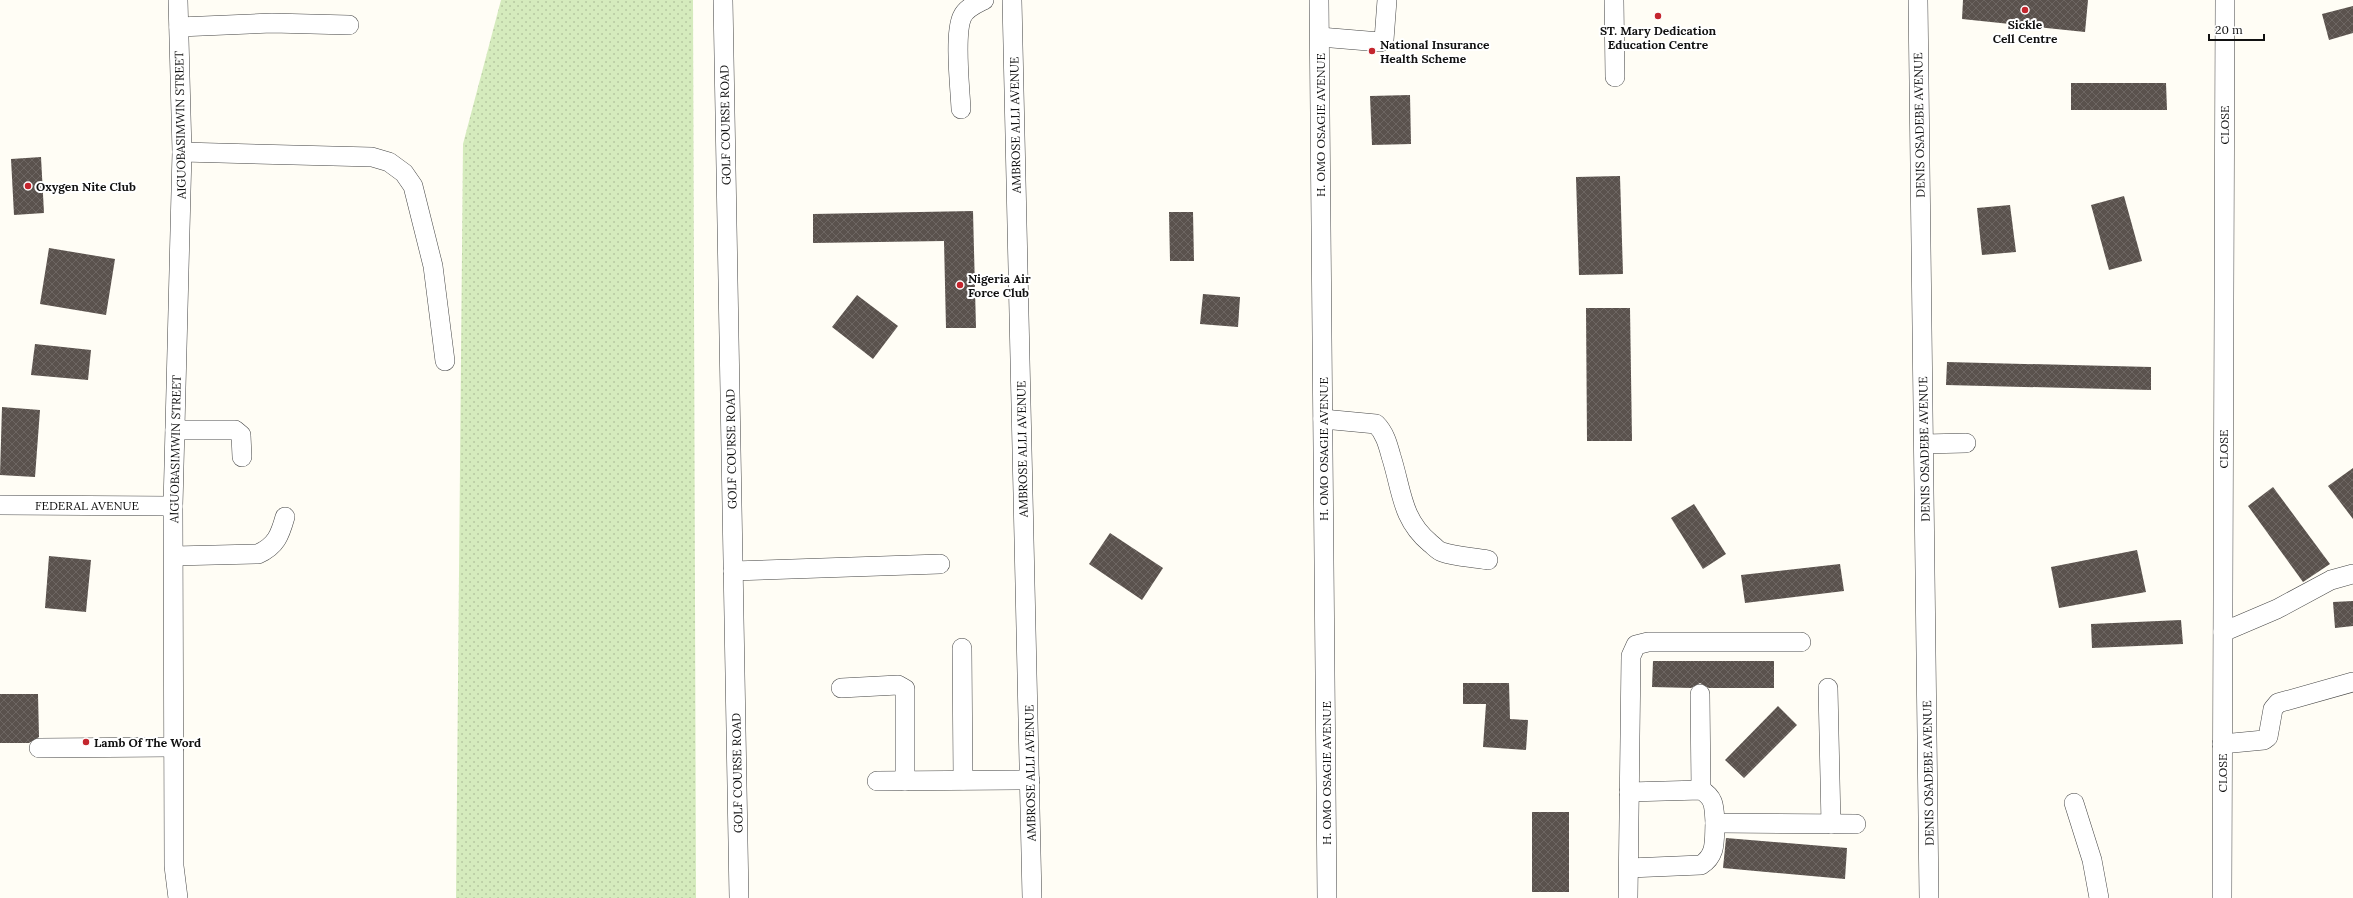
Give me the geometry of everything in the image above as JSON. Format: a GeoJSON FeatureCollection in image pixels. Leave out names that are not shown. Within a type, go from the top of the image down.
{"type":"FeatureCollection","features":[{"type":"Feature","properties":{"kind":"street","name":"AIGUOBASIMWIN STREET"},"geometry":{"type":"LineString","coordinates":[[178,0],[182,152],[174,506],[174,866],[178,898]]}},
{"type":"Feature","properties":{"kind":"street","name":"GOLF COURSE ROAD"},"geometry":{"type":"LineString","coordinates":[[723,0],[739,898]]}},
{"type":"Feature","properties":{"kind":"street"},"geometry":{"type":"LineString","coordinates":[[961,109],[959,29],[963,16],[973,6],[984,0]]}},
{"type":"Feature","properties":{"kind":"street","name":"AMBROSE ALLI AVENUE"},"geometry":{"type":"LineString","coordinates":[[1012,0],[1032,898]]}},
{"type":"Feature","properties":{"kind":"street","name":"H. OMO OSAGIE AVENUE"},"geometry":{"type":"LineString","coordinates":[[1319,0],[1327,898]]}},
{"type":"Feature","properties":{"kind":"street"},"geometry":{"type":"LineString","coordinates":[[1320,37],[1380,42],[1384,40],[1387,0]]}},
{"type":"Feature","properties":{"kind":"street"},"geometry":{"type":"LineString","coordinates":[[1614,0],[1615,77]]}},
{"type":"Feature","properties":{"kind":"street","name":"DENIS OSADEBE AVENUE"},"geometry":{"type":"LineString","coordinates":[[1918,0],[1929,898]]}},
{"type":"Feature","properties":{"kind":"street","name":"CLOSE"},"geometry":{"type":"LineString","coordinates":[[2222,898],[2225,0]]}},
{"type":"Feature","properties":{"kind":"street"},"geometry":{"type":"LineString","coordinates":[[179,27],[272,23],[349,24]]}},
{"type":"Feature","properties":{"kind":"street"},"geometry":{"type":"LineString","coordinates":[[182,152],[372,157],[389,162],[404,173],[413,186],[433,266],[445,361]]}},
{"type":"Feature","properties":{"kind":"street"},"geometry":{"type":"LineString","coordinates":[[1323,419],[1376,424],[1382,430],[1387,444],[1395,468],[1399,491],[1408,516],[1420,535],[1441,552],[1488,560]]}},
{"type":"Feature","properties":{"kind":"street"},"geometry":{"type":"LineString","coordinates":[[175,430],[235,430],[241,435],[242,457]]}},
{"type":"Feature","properties":{"kind":"street"},"geometry":{"type":"LineString","coordinates":[[1924,444],[1966,443]]}},
{"type":"Feature","properties":{"kind":"street","name":"FEDERAL AVENUE"},"geometry":{"type":"LineString","coordinates":[[0,505],[174,506]]}},
{"type":"Feature","properties":{"kind":"street"},"geometry":{"type":"LineString","coordinates":[[174,556],[258,554],[269,549],[276,542],[285,518]]}},
{"type":"Feature","properties":{"kind":"street"},"geometry":{"type":"LineString","coordinates":[[733,571],[940,564]]}},
{"type":"Feature","properties":{"kind":"street"},"geometry":{"type":"LineString","coordinates":[[2222,632],[2277,609],[2331,580],[2353,574]]}},
{"type":"Feature","properties":{"kind":"street"},"geometry":{"type":"LineString","coordinates":[[1628,898],[1631,656],[1636,645],[1648,642],[1801,642]]}},
{"type":"Feature","properties":{"kind":"street"},"geometry":{"type":"LineString","coordinates":[[962,648],[963,780]]}},
{"type":"Feature","properties":{"kind":"street"},"geometry":{"type":"LineString","coordinates":[[2222,744],[2264,740],[2268,737],[2273,709],[2278,703],[2353,682]]}},
{"type":"Feature","properties":{"kind":"street"},"geometry":{"type":"LineString","coordinates":[[841,688],[898,685],[905,689],[905,781]]}},
{"type":"Feature","properties":{"kind":"street"},"geometry":{"type":"LineString","coordinates":[[1828,688],[1832,824]]}},
{"type":"Feature","properties":{"kind":"street"},"geometry":{"type":"LineString","coordinates":[[1700,694],[1701,790]]}},
{"type":"Feature","properties":{"kind":"street"},"geometry":{"type":"LineString","coordinates":[[39,748],[174,747]]}},
{"type":"Feature","properties":{"kind":"street"},"geometry":{"type":"LineString","coordinates":[[877,781],[1030,780]]}},
{"type":"Feature","properties":{"kind":"street"},"geometry":{"type":"LineString","coordinates":[[1629,792],[1701,790],[1708,794],[1714,802],[1715,823],[1714,851],[1710,860],[1701,865],[1629,868]]}},
{"type":"Feature","properties":{"kind":"street"},"geometry":{"type":"LineString","coordinates":[[2074,803],[2092,860],[2099,898]]}},
{"type":"Feature","properties":{"kind":"street"},"geometry":{"type":"LineString","coordinates":[[1715,823],[1856,824]]}},
{"type":"Feature","properties":{"kind":"green space"},"geometry":{"type":"Polygon","coordinates":[[[501,0],[693,0],[696,898],[456,898],[463,144],[501,0]]]}},
{"type":"Feature","properties":{"kind":"building","name":"Sickle Cell Centre"},"geometry":{"type":"Polygon","coordinates":[[[1963,0],[2088,0],[2085,32],[1962,19],[1963,0]]]}},
{"type":"Feature","properties":{"kind":"building"},"geometry":{"type":"Polygon","coordinates":[[[2353,6],[2353,33],[2329,40],[2322,14],[2353,6]]]}},
{"type":"Feature","properties":{"kind":"building"},"geometry":{"type":"Polygon","coordinates":[[[2071,83],[2166,83],[2167,110],[2071,110],[2071,83]]]}},
{"type":"Feature","properties":{"kind":"building"},"geometry":{"type":"Polygon","coordinates":[[[1410,95],[1411,144],[1372,145],[1370,96],[1410,95]]]}},
{"type":"Feature","properties":{"kind":"building","name":"Oxygen Nite Club"},"geometry":{"type":"Polygon","coordinates":[[[41,157],[44,213],[14,215],[11,159],[41,157]]]}},
{"type":"Feature","properties":{"kind":"building"},"geometry":{"type":"Polygon","coordinates":[[[1620,176],[1623,274],[1579,275],[1576,177],[1620,176]]]}},
{"type":"Feature","properties":{"kind":"building"},"geometry":{"type":"Polygon","coordinates":[[[2124,196],[2142,261],[2109,270],[2091,205],[2124,196]]]}},
{"type":"Feature","properties":{"kind":"building"},"geometry":{"type":"Polygon","coordinates":[[[2010,205],[2016,252],[1982,255],[1977,208],[2010,205]]]}},
{"type":"Feature","properties":{"kind":"building","name":"Nigeria Air Force Club"},"geometry":{"type":"Polygon","coordinates":[[[973,211],[976,328],[946,328],[944,241],[813,243],[813,214],[973,211]]]}},
{"type":"Feature","properties":{"kind":"building"},"geometry":{"type":"Polygon","coordinates":[[[1169,212],[1193,212],[1194,261],[1170,261],[1169,212]]]}},
{"type":"Feature","properties":{"kind":"building"},"geometry":{"type":"Polygon","coordinates":[[[49,248],[115,259],[106,315],[40,304],[49,248]]]}},
{"type":"Feature","properties":{"kind":"building"},"geometry":{"type":"Polygon","coordinates":[[[1203,294],[1240,297],[1238,327],[1200,324],[1203,294]]]}},
{"type":"Feature","properties":{"kind":"building"},"geometry":{"type":"Polygon","coordinates":[[[857,295],[898,326],[873,359],[832,327],[857,295]]]}},
{"type":"Feature","properties":{"kind":"building"},"geometry":{"type":"Polygon","coordinates":[[[1586,308],[1630,308],[1632,441],[1587,441],[1586,308]]]}},
{"type":"Feature","properties":{"kind":"building"},"geometry":{"type":"Polygon","coordinates":[[[35,344],[91,350],[88,380],[31,375],[35,344]]]}},
{"type":"Feature","properties":{"kind":"building"},"geometry":{"type":"Polygon","coordinates":[[[1947,362],[2151,367],[2151,390],[1946,385],[1947,362]]]}},
{"type":"Feature","properties":{"kind":"building"},"geometry":{"type":"Polygon","coordinates":[[[2,407],[40,410],[35,477],[0,475],[2,407]]]}},
{"type":"Feature","properties":{"kind":"building"},"geometry":{"type":"Polygon","coordinates":[[[2353,468],[2353,519],[2328,486],[2353,468]]]}},
{"type":"Feature","properties":{"kind":"building"},"geometry":{"type":"Polygon","coordinates":[[[2273,487],[2330,564],[2303,582],[2248,506],[2273,487]]]}},
{"type":"Feature","properties":{"kind":"building"},"geometry":{"type":"Polygon","coordinates":[[[1694,504],[1726,554],[1703,569],[1671,518],[1694,504]]]}},
{"type":"Feature","properties":{"kind":"building"},"geometry":{"type":"Polygon","coordinates":[[[1110,533],[1163,568],[1142,600],[1089,564],[1110,533]]]}},
{"type":"Feature","properties":{"kind":"building"},"geometry":{"type":"Polygon","coordinates":[[[2137,550],[2146,592],[2059,608],[2051,567],[2137,550]]]}},
{"type":"Feature","properties":{"kind":"building"},"geometry":{"type":"Polygon","coordinates":[[[49,556],[91,560],[86,612],[45,608],[49,556]]]}},
{"type":"Feature","properties":{"kind":"building"},"geometry":{"type":"Polygon","coordinates":[[[1840,564],[1844,591],[1745,603],[1741,575],[1840,564]]]}},
{"type":"Feature","properties":{"kind":"building"},"geometry":{"type":"Polygon","coordinates":[[[2353,601],[2353,626],[2335,628],[2333,602],[2353,601]]]}},
{"type":"Feature","properties":{"kind":"building"},"geometry":{"type":"Polygon","coordinates":[[[2181,620],[2183,644],[2092,648],[2091,624],[2181,620]]]}},
{"type":"Feature","properties":{"kind":"building"},"geometry":{"type":"Polygon","coordinates":[[[1653,661],[1774,661],[1774,688],[1709,688],[1700,683],[1691,688],[1652,687],[1653,661]]]}},
{"type":"Feature","properties":{"kind":"building"},"geometry":{"type":"Polygon","coordinates":[[[1463,683],[1509,683],[1510,719],[1528,720],[1526,750],[1483,747],[1486,704],[1463,704],[1463,683]]]}},
{"type":"Feature","properties":{"kind":"building"},"geometry":{"type":"Polygon","coordinates":[[[0,694],[38,694],[39,737],[29,743],[0,743],[0,694]]]}},
{"type":"Feature","properties":{"kind":"building"},"geometry":{"type":"Polygon","coordinates":[[[1778,706],[1797,725],[1744,778],[1725,760],[1778,706]]]}},
{"type":"Feature","properties":{"kind":"building"},"geometry":{"type":"Polygon","coordinates":[[[1532,812],[1569,812],[1569,892],[1532,892],[1532,812]]]}},
{"type":"Feature","properties":{"kind":"building"},"geometry":{"type":"Polygon","coordinates":[[[1726,838],[1847,848],[1845,879],[1723,868],[1726,838]]]}},
{"type":"Feature","properties":{"kind":"place","name":"Sickle Cell Centre"},"geometry":{"type":"Point","coordinates":[2025,10]}},
{"type":"Feature","properties":{"kind":"place","name":"ST. Mary Dedication Education Centre"},"geometry":{"type":"Point","coordinates":[1658,16]}},
{"type":"Feature","properties":{"kind":"place","name":"National Insurance Health Scheme"},"geometry":{"type":"Point","coordinates":[1372,51]}},
{"type":"Feature","properties":{"kind":"place","name":"Oxygen Nite Club"},"geometry":{"type":"Point","coordinates":[28,186]}},
{"type":"Feature","properties":{"kind":"place","name":"Nigeria Air Force Club"},"geometry":{"type":"Point","coordinates":[960,285]}},
{"type":"Feature","properties":{"kind":"place","name":"Lamb Of The Word"},"geometry":{"type":"Point","coordinates":[86,742]}}]}
